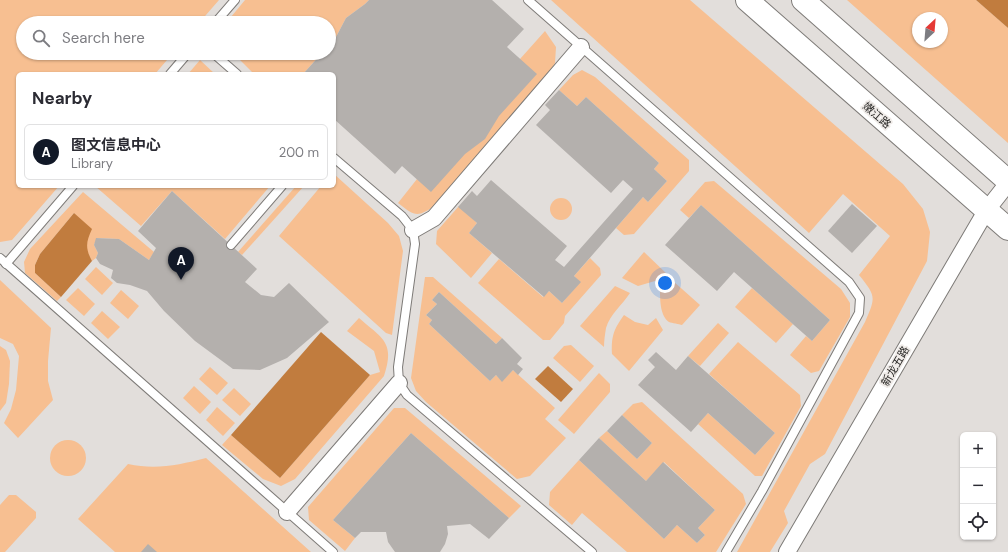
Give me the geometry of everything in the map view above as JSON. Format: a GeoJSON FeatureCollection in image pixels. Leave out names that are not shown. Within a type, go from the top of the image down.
{"type":"FeatureCollection","features":[{"type":"Feature","properties":{"kind":"main road","name":"嫩江路"},"geometry":{"type":"LineString","coordinates":[[747,0],[1008,229]]}},
{"type":"Feature","properties":{"kind":"main road"},"geometry":{"type":"LineString","coordinates":[[803,0],[1008,182]]}},
{"type":"Feature","properties":{"kind":"street"},"geometry":{"type":"LineString","coordinates":[[414,230],[434,218],[582,47]]}},
{"type":"Feature","properties":{"kind":"street","name":"新龙五路"},"geometry":{"type":"LineString","coordinates":[[787,552],[986,210],[1008,182]]}},
{"type":"Feature","properties":{"kind":"street"},"geometry":{"type":"LineString","coordinates":[[286,512],[399,383]]}},
{"type":"Feature","properties":{"kind":"lane"},"geometry":{"type":"LineString","coordinates":[[221,16],[235,0]]}},
{"type":"Feature","properties":{"kind":"lane"},"geometry":{"type":"LineString","coordinates":[[528,0],[849,282],[860,298],[859,312],[766,485],[726,552]]}},
{"type":"Feature","properties":{"kind":"lane"},"geometry":{"type":"LineString","coordinates":[[172,72],[182,60]]}},
{"type":"Feature","properties":{"kind":"lane"},"geometry":{"type":"LineString","coordinates":[[221,60],[235,72]]}},
{"type":"Feature","properties":{"kind":"lane"},"geometry":{"type":"LineString","coordinates":[[336,160],[402,216],[414,230],[415,244],[398,367],[399,383],[407,395],[592,552]]}},
{"type":"Feature","properties":{"kind":"lane"},"geometry":{"type":"LineString","coordinates":[[71,188],[3,261],[333,552]]}},
{"type":"Feature","properties":{"kind":"lane"},"geometry":{"type":"LineString","coordinates":[[231,245],[280,188]]}},
{"type":"Feature","properties":{"kind":"shaded area"},"geometry":{"type":"Polygon","coordinates":[[[0,0],[219,0],[205,16],[16,16],[16,60],[167,60],[157,72],[16,72],[16,188],[57,188],[12,240],[0,242],[0,0]]]}},
{"type":"Feature","properties":{"kind":"shaded area"},"geometry":{"type":"Polygon","coordinates":[[[245,0],[369,0],[346,18],[336,37],[336,16],[232,16],[245,0]]]}},
{"type":"Feature","properties":{"kind":"shaded area"},"geometry":{"type":"Polygon","coordinates":[[[551,0],[690,0],[903,184],[923,209],[930,232],[927,261],[825,454],[810,464],[784,511],[788,523],[770,552],[737,552],[865,322],[871,307],[872,297],[869,288],[859,275],[890,236],[843,194],[809,233],[551,0]]]}},
{"type":"Feature","properties":{"kind":"shaded area"},"geometry":{"type":"Polygon","coordinates":[[[847,0],[976,0],[1008,28],[1008,143],[847,0]]]}},
{"type":"Feature","properties":{"kind":"shaded area"},"geometry":{"type":"Polygon","coordinates":[[[976,0],[1008,0],[1008,28],[976,0]]]}},
{"type":"Feature","properties":{"kind":"shaded area"},"geometry":{"type":"Polygon","coordinates":[[[545,31],[556,47],[555,63],[548,74],[437,204],[421,214],[417,214],[409,211],[398,203],[417,179],[431,191],[520,59],[545,31]]]}},
{"type":"Feature","properties":{"kind":"shaded area"},"geometry":{"type":"Polygon","coordinates":[[[200,60],[213,72],[190,72],[200,60]]]}},
{"type":"Feature","properties":{"kind":"shaded area"},"geometry":{"type":"Polygon","coordinates":[[[240,60],[316,60],[305,72],[252,72],[240,60]]]}},
{"type":"Feature","properties":{"kind":"shaded area"},"geometry":{"type":"Polygon","coordinates":[[[582,70],[595,77],[689,160],[689,171],[634,234],[624,235],[616,228],[643,197],[648,202],[667,181],[654,169],[659,163],[586,97],[577,106],[559,90],[573,75],[582,70]]]}},
{"type":"Feature","properties":{"kind":"shaded area"},"geometry":{"type":"Polygon","coordinates":[[[336,176],[388,223],[399,236],[403,251],[392,335],[386,333],[279,236],[319,188],[336,188],[336,176]]]}},
{"type":"Feature","properties":{"kind":"shaded area"},"geometry":{"type":"Polygon","coordinates":[[[714,181],[841,289],[850,303],[850,317],[819,371],[811,373],[790,355],[806,336],[812,341],[830,320],[701,205],[689,218],[680,210],[705,182],[714,181]]]}},
{"type":"Feature","properties":{"kind":"shaded area"},"geometry":{"type":"Polygon","coordinates":[[[97,188],[268,188],[225,239],[172,191],[141,226],[97,188]]]}},
{"type":"Feature","properties":{"kind":"shaded area"},"geometry":{"type":"Polygon","coordinates":[[[294,188],[302,188],[242,255],[238,252],[294,188]]]}},
{"type":"Feature","properties":{"kind":"shaded area"},"geometry":{"type":"Polygon","coordinates":[[[83,192],[154,252],[149,260],[119,239],[97,238],[94,245],[98,253],[96,258],[92,261],[87,251],[87,239],[74,213],[40,254],[35,265],[35,273],[61,297],[57,301],[25,273],[24,262],[30,249],[83,192]]]}},
{"type":"Feature","properties":{"kind":"shaded area"},"geometry":{"type":"Polygon","coordinates":[[[561,198],[569,201],[572,209],[569,217],[561,220],[553,217],[550,209],[553,201],[561,198]]]}},
{"type":"Feature","properties":{"kind":"shaded area"},"geometry":{"type":"Polygon","coordinates":[[[459,206],[477,223],[469,233],[492,253],[471,278],[436,244],[437,231],[459,206]]]}},
{"type":"Feature","properties":{"kind":"shaded area"},"geometry":{"type":"Polygon","coordinates":[[[74,213],[92,229],[88,238],[87,249],[92,261],[61,297],[35,273],[35,265],[40,254],[74,213]]]}},
{"type":"Feature","properties":{"kind":"shaded area"},"geometry":{"type":"Polygon","coordinates":[[[644,252],[668,275],[638,286],[622,278],[644,252]]]}},
{"type":"Feature","properties":{"kind":"shaded area"},"geometry":{"type":"Polygon","coordinates":[[[590,258],[600,268],[601,275],[565,316],[564,323],[550,340],[543,340],[478,283],[499,259],[543,297],[549,291],[562,303],[580,282],[574,276],[590,258]]]}},
{"type":"Feature","properties":{"kind":"shaded area"},"geometry":{"type":"Polygon","coordinates":[[[96,267],[113,283],[102,295],[85,279],[96,267]]]}},
{"type":"Feature","properties":{"kind":"shaded area"},"geometry":{"type":"Polygon","coordinates":[[[425,277],[433,277],[502,338],[496,344],[439,292],[432,300],[437,304],[426,315],[432,320],[429,324],[490,381],[496,375],[502,381],[513,370],[555,408],[545,419],[566,438],[530,476],[517,479],[426,402],[416,391],[411,378],[425,277]]]}},
{"type":"Feature","properties":{"kind":"shaded area"},"geometry":{"type":"Polygon","coordinates":[[[0,280],[51,328],[48,381],[53,400],[18,438],[4,423],[11,409],[16,390],[19,356],[13,344],[0,338],[0,280]]]}},
{"type":"Feature","properties":{"kind":"shaded area"},"geometry":{"type":"Polygon","coordinates":[[[673,281],[700,305],[682,325],[669,322],[662,312],[660,290],[673,281]]]}},
{"type":"Feature","properties":{"kind":"shaded area"},"geometry":{"type":"Polygon","coordinates":[[[615,286],[630,293],[608,323],[604,347],[580,326],[615,286]]]}},
{"type":"Feature","properties":{"kind":"shaded area"},"geometry":{"type":"Polygon","coordinates":[[[78,288],[95,304],[84,316],[66,300],[78,288]]]}},
{"type":"Feature","properties":{"kind":"shaded area"},"geometry":{"type":"Polygon","coordinates":[[[752,288],[793,324],[776,343],[735,307],[752,288]]]}},
{"type":"Feature","properties":{"kind":"shaded area"},"geometry":{"type":"Polygon","coordinates":[[[121,290],[139,306],[128,319],[110,303],[121,290]]]}},
{"type":"Feature","properties":{"kind":"shaded area"},"geometry":{"type":"Polygon","coordinates":[[[102,311],[120,327],[108,339],[91,323],[102,311]]]}},
{"type":"Feature","properties":{"kind":"shaded area"},"geometry":{"type":"Polygon","coordinates":[[[624,315],[635,322],[648,325],[656,318],[663,330],[629,371],[612,354],[614,333],[624,315]]]}},
{"type":"Feature","properties":{"kind":"shaded area"},"geometry":{"type":"Polygon","coordinates":[[[359,318],[375,331],[385,342],[388,356],[384,376],[295,479],[281,486],[263,479],[222,445],[231,435],[280,478],[370,375],[380,372],[374,351],[347,331],[359,318]]]}},
{"type":"Feature","properties":{"kind":"shaded area"},"geometry":{"type":"Polygon","coordinates":[[[718,323],[729,333],[700,366],[688,356],[718,323]]]}},
{"type":"Feature","properties":{"kind":"shaded area"},"geometry":{"type":"Polygon","coordinates":[[[321,332],[370,375],[280,478],[231,435],[321,332]]]}},
{"type":"Feature","properties":{"kind":"shaded area"},"geometry":{"type":"Polygon","coordinates":[[[738,342],[800,395],[801,406],[762,476],[755,476],[698,424],[708,413],[755,455],[775,433],[709,374],[738,342]]]}},
{"type":"Feature","properties":{"kind":"shaded area"},"geometry":{"type":"Polygon","coordinates":[[[571,345],[594,366],[580,382],[553,358],[564,346],[571,345]]]}},
{"type":"Feature","properties":{"kind":"shaded area"},"geometry":{"type":"Polygon","coordinates":[[[0,346],[6,350],[10,361],[6,403],[0,411],[0,346]]]}},
{"type":"Feature","properties":{"kind":"shaded area"},"geometry":{"type":"Polygon","coordinates":[[[548,366],[573,389],[561,402],[535,379],[548,366]]]}},
{"type":"Feature","properties":{"kind":"shaded area"},"geometry":{"type":"Polygon","coordinates":[[[210,367],[228,383],[217,395],[199,379],[210,367]]]}},
{"type":"Feature","properties":{"kind":"shaded area"},"geometry":{"type":"Polygon","coordinates":[[[599,373],[610,384],[610,392],[574,434],[558,420],[599,373]]]}},
{"type":"Feature","properties":{"kind":"shaded area"},"geometry":{"type":"Polygon","coordinates":[[[194,386],[211,402],[200,414],[183,398],[194,386]]]}},
{"type":"Feature","properties":{"kind":"shaded area"},"geometry":{"type":"Polygon","coordinates":[[[234,388],[251,404],[240,416],[222,400],[234,388]]]}},
{"type":"Feature","properties":{"kind":"shaded area"},"geometry":{"type":"Polygon","coordinates":[[[642,402],[743,494],[746,504],[716,552],[627,552],[582,513],[572,525],[549,505],[550,492],[579,460],[664,539],[677,525],[697,543],[705,535],[698,528],[715,510],[664,462],[646,481],[599,438],[607,431],[637,459],[652,443],[622,415],[633,404],[642,402]]]}},
{"type":"Feature","properties":{"kind":"shaded area"},"geometry":{"type":"Polygon","coordinates":[[[217,407],[235,423],[223,436],[206,420],[217,407]]]}},
{"type":"Feature","properties":{"kind":"shaded area"},"geometry":{"type":"Polygon","coordinates":[[[394,408],[405,408],[521,506],[509,518],[411,433],[333,520],[355,538],[345,551],[309,520],[308,507],[394,408]]]}},
{"type":"Feature","properties":{"kind":"shaded area"},"geometry":{"type":"Polygon","coordinates":[[[68,440],[81,445],[86,458],[81,471],[68,476],[55,471],[50,458],[55,445],[68,440]]]}},
{"type":"Feature","properties":{"kind":"shaded area"},"geometry":{"type":"Polygon","coordinates":[[[206,458],[311,552],[115,552],[78,519],[128,464],[158,467],[186,463],[206,458]]]}},
{"type":"Feature","properties":{"kind":"shaded area"},"geometry":{"type":"Polygon","coordinates":[[[9,495],[16,495],[36,512],[36,518],[5,552],[0,552],[0,505],[9,495]]]}},
{"type":"Feature","properties":{"kind":"building"},"geometry":{"type":"Polygon","coordinates":[[[369,0],[492,0],[524,29],[507,47],[537,74],[499,116],[485,139],[465,154],[431,192],[402,166],[395,174],[336,121],[336,72],[305,72],[316,60],[336,60],[336,37],[346,18],[369,0]]]}},
{"type":"Feature","properties":{"kind":"building"},"geometry":{"type":"Polygon","coordinates":[[[559,90],[577,106],[586,97],[659,163],[654,169],[667,181],[648,202],[643,197],[574,276],[581,282],[562,303],[549,291],[544,297],[469,233],[477,223],[458,207],[472,191],[477,196],[491,180],[567,246],[555,260],[564,267],[633,189],[623,180],[611,193],[536,125],[550,110],[545,105],[559,90]]]}},
{"type":"Feature","properties":{"kind":"building"},"geometry":{"type":"Polygon","coordinates":[[[172,191],[257,269],[245,282],[261,295],[274,297],[289,283],[329,322],[287,358],[260,370],[233,369],[195,341],[164,311],[147,291],[130,285],[117,283],[111,278],[113,270],[100,264],[96,258],[98,253],[94,245],[96,238],[119,239],[149,260],[156,248],[138,231],[172,191]]]}},
{"type":"Feature","properties":{"kind":"building"},"geometry":{"type":"Polygon","coordinates":[[[852,204],[877,226],[852,253],[828,231],[852,204]]]}},
{"type":"Feature","properties":{"kind":"building"},"geometry":{"type":"Polygon","coordinates":[[[701,205],[830,320],[812,341],[734,272],[717,291],[665,245],[701,205]]]}},
{"type":"Feature","properties":{"kind":"building"},"geometry":{"type":"Polygon","coordinates":[[[439,292],[496,344],[502,338],[522,358],[517,364],[523,369],[518,375],[513,370],[502,382],[496,375],[490,381],[429,324],[432,320],[426,315],[437,304],[432,300],[439,292]]]}},
{"type":"Feature","properties":{"kind":"building"},"geometry":{"type":"Polygon","coordinates":[[[656,352],[676,370],[688,356],[775,433],[755,455],[708,413],[691,432],[638,385],[655,367],[648,360],[656,352]]]}},
{"type":"Feature","properties":{"kind":"building"},"geometry":{"type":"Polygon","coordinates":[[[622,415],[652,443],[637,459],[607,431],[622,415]]]}},
{"type":"Feature","properties":{"kind":"building"},"geometry":{"type":"Polygon","coordinates":[[[411,433],[509,518],[489,539],[470,524],[447,526],[448,534],[445,544],[440,552],[395,552],[388,542],[386,532],[361,532],[355,538],[333,520],[411,433]]]}},
{"type":"Feature","properties":{"kind":"building"},"geometry":{"type":"Polygon","coordinates":[[[599,438],[646,481],[663,462],[715,510],[698,528],[705,535],[697,543],[677,525],[664,539],[579,460],[599,438]]]}},
{"type":"Feature","properties":{"kind":"building"},"geometry":{"type":"Polygon","coordinates":[[[148,544],[157,552],[141,552],[148,544]]]}},
{"type":"Feature","properties":{"kind":"place","name":"图文信息中心"},"geometry":{"type":"Point","coordinates":[181,280]}}]}
